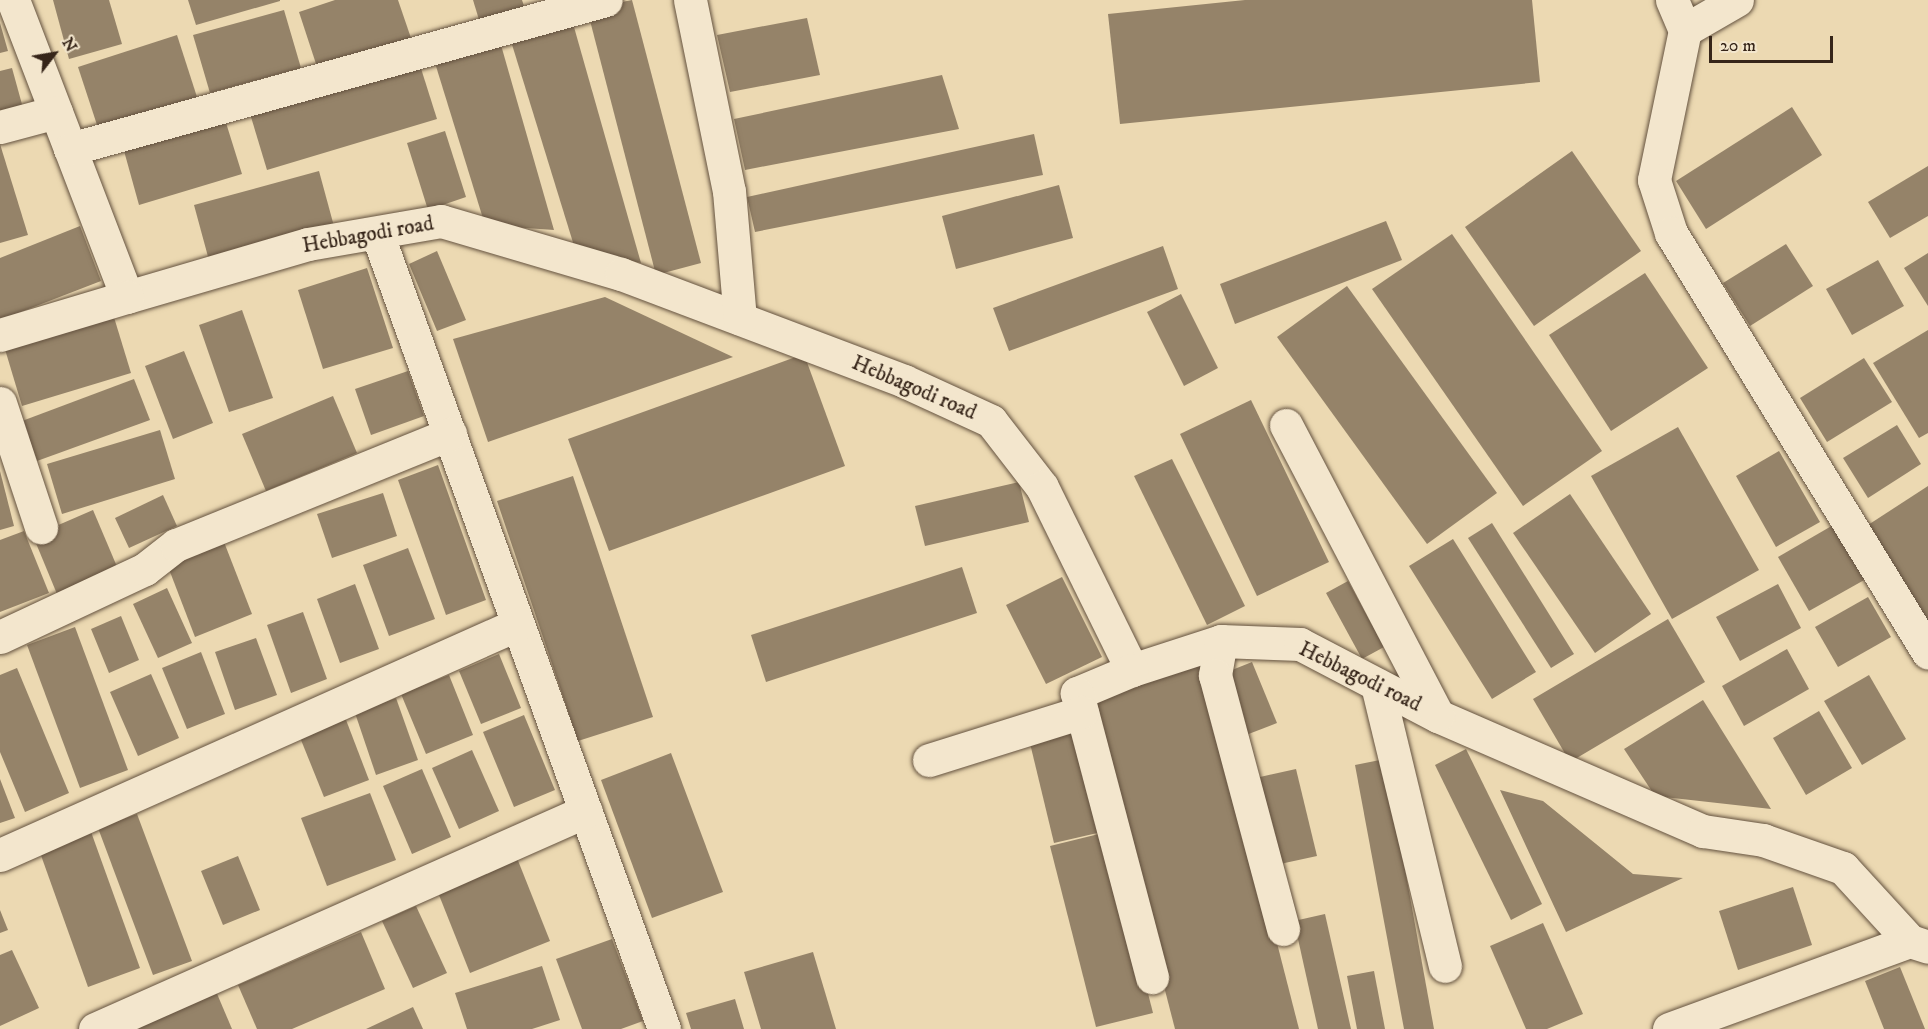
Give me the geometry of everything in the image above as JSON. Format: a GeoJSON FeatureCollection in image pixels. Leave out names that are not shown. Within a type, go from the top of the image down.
{"type":"FeatureCollection","features":[{"type":"Feature","properties":{"kind":"street"},"geometry":{"type":"LineString","coordinates":[[13,0],[127,297]]}},
{"type":"Feature","properties":{"kind":"street"},"geometry":{"type":"LineString","coordinates":[[70,149],[606,0]]}},
{"type":"Feature","properties":{"kind":"street"},"geometry":{"type":"LineString","coordinates":[[690,0],[729,191],[740,319]]}},
{"type":"Feature","properties":{"kind":"street"},"geometry":{"type":"LineString","coordinates":[[1672,0],[1685,30],[1654,180],[1671,233],[1928,652]]}},
{"type":"Feature","properties":{"kind":"street"},"geometry":{"type":"LineString","coordinates":[[1685,30],[1737,0]]}},
{"type":"Feature","properties":{"kind":"street"},"geometry":{"type":"LineString","coordinates":[[0,127],[56,112]]}},
{"type":"Feature","properties":{"kind":"street","name":"Hebbagodi road"},"geometry":{"type":"LineString","coordinates":[[0,335],[308,244],[441,221],[621,274],[740,319],[991,421],[1042,487],[1132,670],[1221,641],[1300,644],[1438,716],[1703,831],[1763,840],[1843,868],[1919,944]]}},
{"type":"Feature","properties":{"kind":"street"},"geometry":{"type":"LineString","coordinates":[[377,232],[586,812],[658,1027]]}},
{"type":"Feature","properties":{"kind":"street"},"geometry":{"type":"LineString","coordinates":[[0,403],[41,527]]}},
{"type":"Feature","properties":{"kind":"street"},"geometry":{"type":"LineString","coordinates":[[1286,425],[1438,716]]}},
{"type":"Feature","properties":{"kind":"street"},"geometry":{"type":"LineString","coordinates":[[0,637],[145,569],[176,544],[450,434]]}},
{"type":"Feature","properties":{"kind":"street"},"geometry":{"type":"LineString","coordinates":[[0,855],[518,624]]}},
{"type":"Feature","properties":{"kind":"street"},"geometry":{"type":"LineString","coordinates":[[1221,641],[1215,675],[1283,929]]}},
{"type":"Feature","properties":{"kind":"street"},"geometry":{"type":"LineString","coordinates":[[1132,670],[1077,693],[1152,977]]}},
{"type":"Feature","properties":{"kind":"street"},"geometry":{"type":"LineString","coordinates":[[1377,685],[1444,966]]}},
{"type":"Feature","properties":{"kind":"street"},"geometry":{"type":"LineString","coordinates":[[929,760],[1082,712]]}},
{"type":"Feature","properties":{"kind":"street"},"geometry":{"type":"LineString","coordinates":[[95,1029],[586,812]]}},
{"type":"Feature","properties":{"kind":"street"},"geometry":{"type":"LineString","coordinates":[[1669,1029],[1919,944]]}},
{"type":"Feature","properties":{"kind":"building"},"geometry":{"type":"Polygon","coordinates":[[[53,0],[109,0],[122,44],[69,59],[53,0]]]}},
{"type":"Feature","properties":{"kind":"building"},"geometry":{"type":"Polygon","coordinates":[[[188,0],[280,0],[280,1],[196,25],[188,0]]]}},
{"type":"Feature","properties":{"kind":"building"},"geometry":{"type":"Polygon","coordinates":[[[335,0],[398,0],[412,41],[319,73],[299,12],[335,0]]]}},
{"type":"Feature","properties":{"kind":"building"},"geometry":{"type":"Polygon","coordinates":[[[473,0],[522,0],[525,9],[480,23],[473,0]]]}},
{"type":"Feature","properties":{"kind":"building"},"geometry":{"type":"Polygon","coordinates":[[[632,0],[701,263],[656,275],[587,9],[632,0]]]}},
{"type":"Feature","properties":{"kind":"building"},"geometry":{"type":"Polygon","coordinates":[[[1245,0],[1532,0],[1540,82],[1120,124],[1108,14],[1245,0]]]}},
{"type":"Feature","properties":{"kind":"building"},"geometry":{"type":"Polygon","coordinates":[[[284,10],[301,68],[210,93],[193,35],[284,10]]]}},
{"type":"Feature","properties":{"kind":"building"},"geometry":{"type":"Polygon","coordinates":[[[807,18],[820,75],[730,92],[717,35],[807,18]]]}},
{"type":"Feature","properties":{"kind":"building"},"geometry":{"type":"Polygon","coordinates":[[[572,20],[641,263],[575,249],[510,38],[572,20]]]}},
{"type":"Feature","properties":{"kind":"building"},"geometry":{"type":"Polygon","coordinates":[[[0,23],[8,51],[0,53],[0,23]]]}},
{"type":"Feature","properties":{"kind":"building"},"geometry":{"type":"Polygon","coordinates":[[[177,35],[197,97],[98,128],[78,67],[177,35]]]}},
{"type":"Feature","properties":{"kind":"building"},"geometry":{"type":"Polygon","coordinates":[[[501,45],[554,230],[485,225],[435,63],[501,45]]]}},
{"type":"Feature","properties":{"kind":"building"},"geometry":{"type":"Polygon","coordinates":[[[418,59],[437,119],[267,170],[248,107],[418,59]]]}},
{"type":"Feature","properties":{"kind":"building"},"geometry":{"type":"Polygon","coordinates":[[[12,68],[23,108],[0,115],[0,71],[12,68]]]}},
{"type":"Feature","properties":{"kind":"building"},"geometry":{"type":"Polygon","coordinates":[[[942,75],[959,129],[745,170],[734,119],[942,75]]]}},
{"type":"Feature","properties":{"kind":"building"},"geometry":{"type":"Polygon","coordinates":[[[1792,107],[1822,155],[1706,229],[1676,181],[1792,107]]]}},
{"type":"Feature","properties":{"kind":"building"},"geometry":{"type":"Polygon","coordinates":[[[222,110],[242,174],[139,205],[121,140],[222,110]]]}},
{"type":"Feature","properties":{"kind":"building"},"geometry":{"type":"Polygon","coordinates":[[[445,131],[466,197],[428,210],[407,143],[445,131]]]}},
{"type":"Feature","properties":{"kind":"building"},"geometry":{"type":"Polygon","coordinates":[[[1034,134],[1043,175],[755,232],[747,197],[1034,134]]]}},
{"type":"Feature","properties":{"kind":"building"},"geometry":{"type":"Polygon","coordinates":[[[0,144],[28,235],[0,243],[0,144]]]}},
{"type":"Feature","properties":{"kind":"building"},"geometry":{"type":"Polygon","coordinates":[[[1572,151],[1641,251],[1534,326],[1465,227],[1572,151]]]}},
{"type":"Feature","properties":{"kind":"building"},"geometry":{"type":"Polygon","coordinates":[[[1928,166],[1928,216],[1890,238],[1868,202],[1928,166]]]}},
{"type":"Feature","properties":{"kind":"building"},"geometry":{"type":"Polygon","coordinates":[[[319,171],[335,230],[210,264],[194,205],[319,171]]]}},
{"type":"Feature","properties":{"kind":"building"},"geometry":{"type":"Polygon","coordinates":[[[1059,185],[1073,238],[956,269],[942,216],[1059,185]]]}},
{"type":"Feature","properties":{"kind":"building"},"geometry":{"type":"Polygon","coordinates":[[[1386,221],[1402,260],[1235,324],[1220,284],[1386,221]]]}},
{"type":"Feature","properties":{"kind":"building"},"geometry":{"type":"Polygon","coordinates":[[[80,226],[101,281],[0,320],[0,258],[80,226]]]}},
{"type":"Feature","properties":{"kind":"building"},"geometry":{"type":"Polygon","coordinates":[[[1452,234],[1602,451],[1523,506],[1372,289],[1452,234]]]}},
{"type":"Feature","properties":{"kind":"building"},"geometry":{"type":"Polygon","coordinates":[[[1786,244],[1813,286],[1750,326],[1723,283],[1786,244]]]}},
{"type":"Feature","properties":{"kind":"building"},"geometry":{"type":"Polygon","coordinates":[[[1163,246],[1178,289],[1009,351],[993,308],[1163,246]]]}},
{"type":"Feature","properties":{"kind":"building"},"geometry":{"type":"Polygon","coordinates":[[[437,251],[466,320],[437,331],[409,264],[437,251]]]}},
{"type":"Feature","properties":{"kind":"building"},"geometry":{"type":"Polygon","coordinates":[[[1928,253],[1928,306],[1904,268],[1928,253]]]}},
{"type":"Feature","properties":{"kind":"building"},"geometry":{"type":"Polygon","coordinates":[[[1878,260],[1904,306],[1852,335],[1826,289],[1878,260]]]}},
{"type":"Feature","properties":{"kind":"building"},"geometry":{"type":"Polygon","coordinates":[[[367,268],[393,348],[323,369],[298,290],[367,268]]]}},
{"type":"Feature","properties":{"kind":"building"},"geometry":{"type":"Polygon","coordinates":[[[1645,273],[1708,368],[1611,431],[1549,335],[1645,273]]]}},
{"type":"Feature","properties":{"kind":"building"},"geometry":{"type":"Polygon","coordinates":[[[1347,286],[1497,493],[1427,544],[1277,337],[1347,286]]]}},
{"type":"Feature","properties":{"kind":"building"},"geometry":{"type":"Polygon","coordinates":[[[1181,294],[1218,368],[1184,386],[1147,312],[1181,294]]]}},
{"type":"Feature","properties":{"kind":"building"},"geometry":{"type":"Polygon","coordinates":[[[605,297],[733,357],[488,442],[453,339],[605,297]]]}},
{"type":"Feature","properties":{"kind":"building"},"geometry":{"type":"Polygon","coordinates":[[[242,310],[273,398],[229,412],[199,325],[242,310]]]}},
{"type":"Feature","properties":{"kind":"building"},"geometry":{"type":"Polygon","coordinates":[[[113,314],[131,373],[22,406],[4,346],[113,314]]]}},
{"type":"Feature","properties":{"kind":"building"},"geometry":{"type":"Polygon","coordinates":[[[1928,330],[1928,433],[1919,438],[1873,363],[1928,330]]]}},
{"type":"Feature","properties":{"kind":"building"},"geometry":{"type":"Polygon","coordinates":[[[184,351],[213,423],[173,439],[145,366],[184,351]]]}},
{"type":"Feature","properties":{"kind":"building"},"geometry":{"type":"Polygon","coordinates":[[[804,354],[845,466],[609,551],[568,439],[804,354]]]}},
{"type":"Feature","properties":{"kind":"building"},"geometry":{"type":"Polygon","coordinates":[[[1864,358],[1892,402],[1827,442],[1800,398],[1864,358]]]}},
{"type":"Feature","properties":{"kind":"building"},"geometry":{"type":"Polygon","coordinates":[[[408,371],[424,416],[371,435],[355,389],[408,371]]]}},
{"type":"Feature","properties":{"kind":"building"},"geometry":{"type":"Polygon","coordinates":[[[134,379],[150,420],[37,461],[22,421],[134,379]]]}},
{"type":"Feature","properties":{"kind":"building"},"geometry":{"type":"Polygon","coordinates":[[[333,396],[357,453],[266,491],[242,434],[333,396]]]}},
{"type":"Feature","properties":{"kind":"building"},"geometry":{"type":"Polygon","coordinates":[[[1251,400],[1329,562],[1257,596],[1180,434],[1251,400]]]}},
{"type":"Feature","properties":{"kind":"building"},"geometry":{"type":"Polygon","coordinates":[[[1897,425],[1921,464],[1868,498],[1843,458],[1897,425]]]}},
{"type":"Feature","properties":{"kind":"building"},"geometry":{"type":"Polygon","coordinates":[[[1678,427],[1759,570],[1672,619],[1591,476],[1678,427]]]}},
{"type":"Feature","properties":{"kind":"building"},"geometry":{"type":"Polygon","coordinates":[[[160,430],[175,479],[62,514],[47,464],[160,430]]]}},
{"type":"Feature","properties":{"kind":"building"},"geometry":{"type":"Polygon","coordinates":[[[1779,451],[1820,522],[1776,547],[1736,476],[1779,451]]]}},
{"type":"Feature","properties":{"kind":"building"},"geometry":{"type":"Polygon","coordinates":[[[1172,459],[1245,606],[1207,625],[1134,476],[1172,459]]]}},
{"type":"Feature","properties":{"kind":"building"},"geometry":{"type":"Polygon","coordinates":[[[438,465],[486,600],[446,615],[398,480],[438,465]]]}},
{"type":"Feature","properties":{"kind":"building"},"geometry":{"type":"Polygon","coordinates":[[[0,471],[14,526],[0,530],[0,471]]]}},
{"type":"Feature","properties":{"kind":"building"},"geometry":{"type":"Polygon","coordinates":[[[573,476],[653,717],[578,741],[497,501],[573,476]]]}},
{"type":"Feature","properties":{"kind":"building"},"geometry":{"type":"Polygon","coordinates":[[[1019,482],[1029,522],[925,546],[915,506],[1019,482]]]}},
{"type":"Feature","properties":{"kind":"building"},"geometry":{"type":"Polygon","coordinates":[[[1928,486],[1928,621],[1868,525],[1928,486]]]}},
{"type":"Feature","properties":{"kind":"building"},"geometry":{"type":"Polygon","coordinates":[[[383,493],[397,536],[332,558],[317,514],[383,493]]]}},
{"type":"Feature","properties":{"kind":"building"},"geometry":{"type":"Polygon","coordinates":[[[1570,494],[1651,614],[1595,653],[1513,533],[1570,494]]]}},
{"type":"Feature","properties":{"kind":"building"},"geometry":{"type":"Polygon","coordinates":[[[163,495],[177,526],[129,548],[115,518],[163,495]]]}},
{"type":"Feature","properties":{"kind":"building"},"geometry":{"type":"Polygon","coordinates":[[[93,510],[118,569],[57,594],[33,536],[93,510]]]}},
{"type":"Feature","properties":{"kind":"building"},"geometry":{"type":"Polygon","coordinates":[[[1492,523],[1574,654],[1551,668],[1468,538],[1492,523]]]}},
{"type":"Feature","properties":{"kind":"building"},"geometry":{"type":"Polygon","coordinates":[[[1835,524],[1866,579],[1809,611],[1778,557],[1835,524]]]}},
{"type":"Feature","properties":{"kind":"building"},"geometry":{"type":"Polygon","coordinates":[[[24,531],[49,593],[0,612],[0,540],[24,531]]]}},
{"type":"Feature","properties":{"kind":"building"},"geometry":{"type":"Polygon","coordinates":[[[1453,539],[1536,672],[1492,699],[1409,566],[1453,539]]]}},
{"type":"Feature","properties":{"kind":"building"},"geometry":{"type":"Polygon","coordinates":[[[224,542],[252,614],[195,637],[167,564],[224,542]]]}},
{"type":"Feature","properties":{"kind":"building"},"geometry":{"type":"Polygon","coordinates":[[[408,548],[435,619],[389,636],[363,565],[408,548]]]}},
{"type":"Feature","properties":{"kind":"building"},"geometry":{"type":"Polygon","coordinates":[[[962,567],[977,613],[766,682],[751,635],[962,567]]]}},
{"type":"Feature","properties":{"kind":"building"},"geometry":{"type":"Polygon","coordinates":[[[1062,577],[1102,657],[1046,684],[1006,605],[1062,577]]]}},
{"type":"Feature","properties":{"kind":"building"},"geometry":{"type":"Polygon","coordinates":[[[1348,581],[1384,647],[1362,659],[1326,593],[1348,581]]]}},
{"type":"Feature","properties":{"kind":"building"},"geometry":{"type":"Polygon","coordinates":[[[355,584],[379,649],[340,663],[317,599],[355,584]]]}},
{"type":"Feature","properties":{"kind":"building"},"geometry":{"type":"Polygon","coordinates":[[[1778,584],[1801,628],[1740,661],[1716,617],[1778,584]]]}},
{"type":"Feature","properties":{"kind":"building"},"geometry":{"type":"Polygon","coordinates":[[[167,588],[192,643],[158,658],[133,604],[167,588]]]}},
{"type":"Feature","properties":{"kind":"building"},"geometry":{"type":"Polygon","coordinates":[[[1868,597],[1891,637],[1838,667],[1815,627],[1868,597]]]}},
{"type":"Feature","properties":{"kind":"building"},"geometry":{"type":"Polygon","coordinates":[[[303,612],[327,679],[291,693],[267,625],[303,612]]]}},
{"type":"Feature","properties":{"kind":"building"},"geometry":{"type":"Polygon","coordinates":[[[121,616],[139,660],[109,673],[91,629],[121,616]]]}},
{"type":"Feature","properties":{"kind":"building"},"geometry":{"type":"Polygon","coordinates":[[[1668,619],[1705,682],[1570,762],[1533,699],[1668,619]]]}},
{"type":"Feature","properties":{"kind":"building"},"geometry":{"type":"Polygon","coordinates":[[[75,627],[128,770],[80,788],[27,645],[75,627]]]}},
{"type":"Feature","properties":{"kind":"building"},"geometry":{"type":"Polygon","coordinates":[[[256,638],[277,695],[235,710],[215,652],[256,638]]]}},
{"type":"Feature","properties":{"kind":"building"},"geometry":{"type":"Polygon","coordinates":[[[1787,649],[1809,689],[1744,726],[1722,686],[1787,649]]]}},
{"type":"Feature","properties":{"kind":"building"},"geometry":{"type":"Polygon","coordinates":[[[201,652],[225,714],[187,729],[162,668],[201,652]]]}},
{"type":"Feature","properties":{"kind":"building"},"geometry":{"type":"Polygon","coordinates":[[[499,654],[521,708],[481,724],[459,671],[499,654]]]}},
{"type":"Feature","properties":{"kind":"building"},"geometry":{"type":"Polygon","coordinates":[[[1205,662],[1299,1029],[1175,1029],[1088,692],[1205,662]]]}},
{"type":"Feature","properties":{"kind":"building"},"geometry":{"type":"Polygon","coordinates":[[[1252,662],[1277,723],[1246,735],[1222,674],[1252,662]]]}},
{"type":"Feature","properties":{"kind":"building"},"geometry":{"type":"Polygon","coordinates":[[[17,668],[69,793],[25,812],[0,752],[0,675],[17,668]]]}},
{"type":"Feature","properties":{"kind":"building"},"geometry":{"type":"Polygon","coordinates":[[[151,674],[179,738],[138,756],[110,692],[151,674]]]}},
{"type":"Feature","properties":{"kind":"building"},"geometry":{"type":"Polygon","coordinates":[[[449,675],[473,735],[426,754],[401,694],[449,675]]]}},
{"type":"Feature","properties":{"kind":"building"},"geometry":{"type":"Polygon","coordinates":[[[1869,675],[1906,739],[1862,765],[1824,701],[1869,675]]]}},
{"type":"Feature","properties":{"kind":"building"},"geometry":{"type":"Polygon","coordinates":[[[396,698],[418,760],[376,775],[355,713],[396,698]]]}},
{"type":"Feature","properties":{"kind":"building"},"geometry":{"type":"Polygon","coordinates":[[[1703,700],[1771,809],[1655,796],[1624,749],[1703,700]]]}},
{"type":"Feature","properties":{"kind":"building"},"geometry":{"type":"Polygon","coordinates":[[[1819,711],[1852,768],[1806,795],[1773,738],[1819,711]]]}},
{"type":"Feature","properties":{"kind":"building"},"geometry":{"type":"Polygon","coordinates":[[[343,712],[369,780],[324,797],[297,730],[343,712]]]}},
{"type":"Feature","properties":{"kind":"building"},"geometry":{"type":"Polygon","coordinates":[[[524,715],[555,790],[514,807],[483,732],[524,715]]]}},
{"type":"Feature","properties":{"kind":"building"},"geometry":{"type":"Polygon","coordinates":[[[1081,723],[1106,831],[1054,843],[1028,735],[1081,723]]]}},
{"type":"Feature","properties":{"kind":"building"},"geometry":{"type":"Polygon","coordinates":[[[1466,749],[1542,904],[1511,920],[1435,765],[1466,749]]]}},
{"type":"Feature","properties":{"kind":"building"},"geometry":{"type":"Polygon","coordinates":[[[472,750],[499,811],[459,829],[432,768],[472,750]]]}},
{"type":"Feature","properties":{"kind":"building"},"geometry":{"type":"Polygon","coordinates":[[[671,753],[723,892],[652,918],[601,780],[671,753]]]}},
{"type":"Feature","properties":{"kind":"building"},"geometry":{"type":"Polygon","coordinates":[[[1385,759],[1434,1029],[1404,1029],[1355,765],[1385,759]]]}},
{"type":"Feature","properties":{"kind":"building"},"geometry":{"type":"Polygon","coordinates":[[[422,769],[451,837],[412,854],[383,786],[422,769]]]}},
{"type":"Feature","properties":{"kind":"building"},"geometry":{"type":"Polygon","coordinates":[[[1296,769],[1317,856],[1280,864],[1260,777],[1296,769]]]}},
{"type":"Feature","properties":{"kind":"building"},"geometry":{"type":"Polygon","coordinates":[[[0,779],[15,818],[0,823],[0,779]]]}},
{"type":"Feature","properties":{"kind":"building"},"geometry":{"type":"Polygon","coordinates":[[[1500,790],[1543,801],[1633,874],[1683,878],[1566,932],[1500,790]]]}},
{"type":"Feature","properties":{"kind":"building"},"geometry":{"type":"Polygon","coordinates":[[[370,793],[396,860],[327,886],[301,818],[370,793]]]}},
{"type":"Feature","properties":{"kind":"building"},"geometry":{"type":"Polygon","coordinates":[[[137,814],[192,961],[153,975],[98,828],[137,814]]]}},
{"type":"Feature","properties":{"kind":"building"},"geometry":{"type":"Polygon","coordinates":[[[90,829],[140,968],[88,987],[38,847],[90,829]]]}},
{"type":"Feature","properties":{"kind":"building"},"geometry":{"type":"Polygon","coordinates":[[[1107,832],[1153,1013],[1096,1027],[1050,846],[1107,832]]]}},
{"type":"Feature","properties":{"kind":"building"},"geometry":{"type":"Polygon","coordinates":[[[515,853],[550,941],[470,973],[435,885],[515,853]]]}},
{"type":"Feature","properties":{"kind":"building"},"geometry":{"type":"Polygon","coordinates":[[[238,856],[260,910],[223,925],[201,871],[238,856]]]}},
{"type":"Feature","properties":{"kind":"building"},"geometry":{"type":"Polygon","coordinates":[[[1793,887],[1812,945],[1738,970],[1719,911],[1793,887]]]}},
{"type":"Feature","properties":{"kind":"building"},"geometry":{"type":"Polygon","coordinates":[[[416,906],[447,973],[413,988],[382,921],[416,906]]]}},
{"type":"Feature","properties":{"kind":"building"},"geometry":{"type":"Polygon","coordinates":[[[0,910],[8,930],[0,933],[0,910]]]}},
{"type":"Feature","properties":{"kind":"building"},"geometry":{"type":"Polygon","coordinates":[[[1325,914],[1351,1029],[1318,1029],[1294,921],[1325,914]]]}},
{"type":"Feature","properties":{"kind":"building"},"geometry":{"type":"Polygon","coordinates":[[[1543,923],[1583,1014],[1547,1029],[1526,1029],[1490,946],[1543,923]]]}},
{"type":"Feature","properties":{"kind":"building"},"geometry":{"type":"Polygon","coordinates":[[[361,932],[385,989],[292,1029],[257,1029],[238,985],[361,932]]]}},
{"type":"Feature","properties":{"kind":"building"},"geometry":{"type":"Polygon","coordinates":[[[612,939],[643,1021],[621,1029],[582,1029],[556,959],[612,939]]]}},
{"type":"Feature","properties":{"kind":"building"},"geometry":{"type":"Polygon","coordinates":[[[12,950],[39,1008],[0,1026],[0,955],[12,950]]]}},
{"type":"Feature","properties":{"kind":"building"},"geometry":{"type":"Polygon","coordinates":[[[813,952],[836,1029],[761,1029],[744,972],[813,952]]]}},
{"type":"Feature","properties":{"kind":"building"},"geometry":{"type":"Polygon","coordinates":[[[542,966],[560,1020],[532,1029],[467,1029],[455,993],[542,966]]]}},
{"type":"Feature","properties":{"kind":"building"},"geometry":{"type":"Polygon","coordinates":[[[1900,967],[1925,1029],[1884,1029],[1865,981],[1900,967]]]}},
{"type":"Feature","properties":{"kind":"building"},"geometry":{"type":"Polygon","coordinates":[[[1374,971],[1385,1029],[1357,1029],[1347,976],[1374,971]]]}},
{"type":"Feature","properties":{"kind":"building"},"geometry":{"type":"Polygon","coordinates":[[[215,989],[232,1029],[139,1029],[136,1022],[215,989]]]}},
{"type":"Feature","properties":{"kind":"building"},"geometry":{"type":"Polygon","coordinates":[[[735,999],[744,1029],[691,1029],[686,1013],[735,999]]]}},
{"type":"Feature","properties":{"kind":"building"},"geometry":{"type":"Polygon","coordinates":[[[413,1007],[423,1029],[366,1029],[413,1007]]]}}]}
